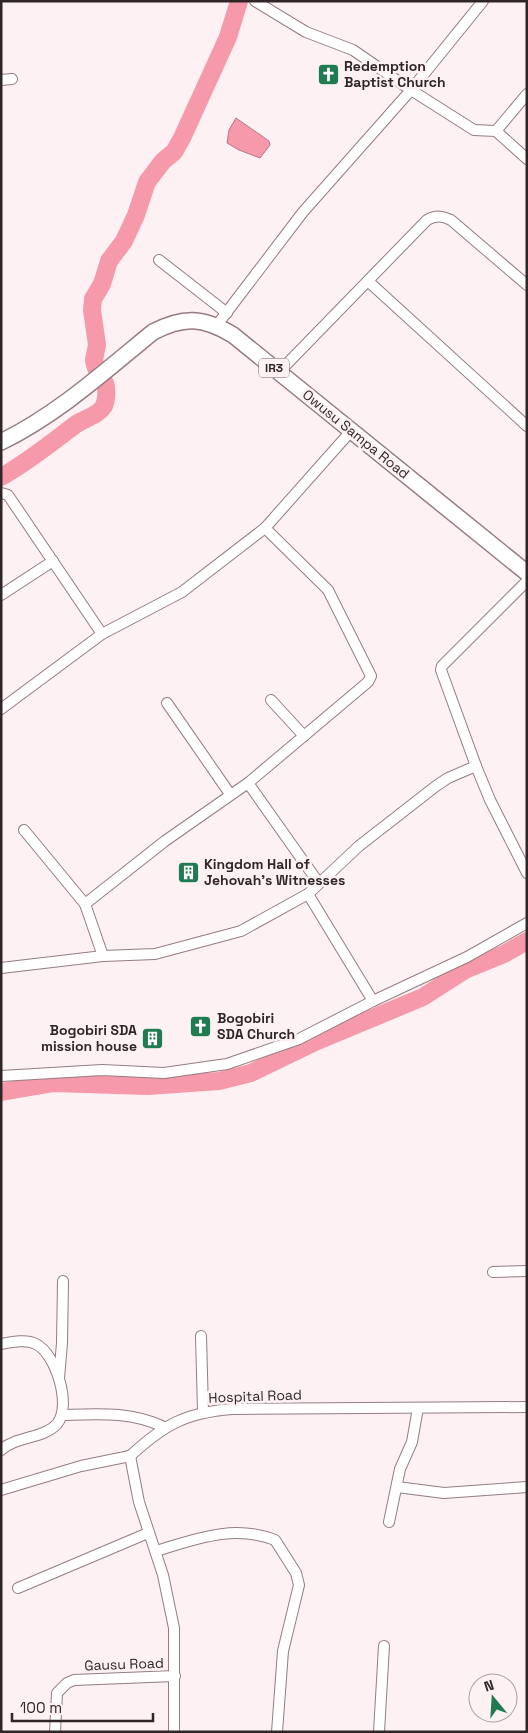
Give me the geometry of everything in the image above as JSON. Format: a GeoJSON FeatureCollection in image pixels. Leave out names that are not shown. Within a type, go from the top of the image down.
{"type":"FeatureCollection","features":[{"type":"Feature","properties":{"kind":"main road","name":"Owusu Sampa Road"},"geometry":{"type":"LineString","coordinates":[[1,442],[31,427],[64,405],[153,332],[170,323],[199,320],[217,325],[233,335],[526,573]]}},
{"type":"Feature","properties":{"kind":"street"},"geometry":{"type":"LineString","coordinates":[[255,1],[306,32],[353,50],[474,130],[496,131],[527,159]]}},
{"type":"Feature","properties":{"kind":"street"},"geometry":{"type":"LineString","coordinates":[[217,325],[303,212],[411,90],[483,1]]}},
{"type":"Feature","properties":{"kind":"street"},"geometry":{"type":"LineString","coordinates":[[1,80],[12,79]]}},
{"type":"Feature","properties":{"kind":"street"},"geometry":{"type":"LineString","coordinates":[[496,131],[527,94]]}},
{"type":"Feature","properties":{"kind":"street"},"geometry":{"type":"LineString","coordinates":[[279,372],[369,282],[427,220],[442,216],[451,220],[527,284]]}},
{"type":"Feature","properties":{"kind":"street"},"geometry":{"type":"LineString","coordinates":[[158,260],[227,313]]}},
{"type":"Feature","properties":{"kind":"street"},"geometry":{"type":"LineString","coordinates":[[369,282],[527,426]]}},
{"type":"Feature","properties":{"kind":"street"},"geometry":{"type":"LineString","coordinates":[[1,709],[102,634],[182,592],[265,528],[352,430]]}},
{"type":"Feature","properties":{"kind":"street"},"geometry":{"type":"LineString","coordinates":[[1,493],[8,495],[54,560],[102,634]]}},
{"type":"Feature","properties":{"kind":"street"},"geometry":{"type":"LineString","coordinates":[[85,904],[164,841],[248,783],[368,682],[371,676],[328,590],[265,528]]}},
{"type":"Feature","properties":{"kind":"street"},"geometry":{"type":"LineString","coordinates":[[1,595],[54,560]]}},
{"type":"Feature","properties":{"kind":"street"},"geometry":{"type":"LineString","coordinates":[[526,573],[440,670],[490,800],[527,873]]}},
{"type":"Feature","properties":{"kind":"street"},"geometry":{"type":"LineString","coordinates":[[271,700],[304,736]]}},
{"type":"Feature","properties":{"kind":"street"},"geometry":{"type":"LineString","coordinates":[[167,703],[230,794]]}},
{"type":"Feature","properties":{"kind":"street"},"geometry":{"type":"LineString","coordinates":[[1,968],[103,956],[155,954],[241,931],[308,894],[318,882],[359,846],[436,786],[448,778],[476,766]]}},
{"type":"Feature","properties":{"kind":"street"},"geometry":{"type":"LineString","coordinates":[[248,783],[318,882]]}},
{"type":"Feature","properties":{"kind":"street"},"geometry":{"type":"LineString","coordinates":[[24,830],[85,904],[103,956]]}},
{"type":"Feature","properties":{"kind":"street"},"geometry":{"type":"LineString","coordinates":[[308,894],[373,1001]]}},
{"type":"Feature","properties":{"kind":"street"},"geometry":{"type":"LineString","coordinates":[[1,1076],[102,1070],[164,1073],[227,1064],[300,1039],[373,1001],[467,957],[527,923]]}},
{"type":"Feature","properties":{"kind":"street"},"geometry":{"type":"LineString","coordinates":[[493,1272],[527,1271]]}},
{"type":"Feature","properties":{"kind":"street"},"geometry":{"type":"LineString","coordinates":[[58,1379],[62,1343],[63,1281]]}},
{"type":"Feature","properties":{"kind":"street"},"geometry":{"type":"LineString","coordinates":[[201,1336],[202,1411]]}},
{"type":"Feature","properties":{"kind":"street"},"geometry":{"type":"LineString","coordinates":[[1,1344],[25,1342],[36,1344],[47,1354],[58,1379],[64,1402],[62,1415],[53,1428],[15,1441],[1,1450]]}},
{"type":"Feature","properties":{"kind":"street","name":"Hospital Road"},"geometry":{"type":"LineString","coordinates":[[130,1456],[164,1427],[202,1411],[232,1409],[527,1407]]}},
{"type":"Feature","properties":{"kind":"street"},"geometry":{"type":"LineString","coordinates":[[389,1522],[400,1469],[412,1442],[418,1408]]}},
{"type":"Feature","properties":{"kind":"street"},"geometry":{"type":"LineString","coordinates":[[62,1415],[125,1415],[141,1417],[164,1427]]}},
{"type":"Feature","properties":{"kind":"street"},"geometry":{"type":"LineString","coordinates":[[1,1490],[80,1466],[130,1456],[148,1534],[156,1551],[163,1575],[174,1628],[174,1732]]}},
{"type":"Feature","properties":{"kind":"street"},"geometry":{"type":"LineString","coordinates":[[397,1487],[444,1493],[527,1487]]}},
{"type":"Feature","properties":{"kind":"street"},"geometry":{"type":"LineString","coordinates":[[156,1551],[196,1539],[245,1532],[275,1540],[296,1573],[299,1585],[282,1651],[277,1732]]}},
{"type":"Feature","properties":{"kind":"street"},"geometry":{"type":"LineString","coordinates":[[18,1588],[148,1534]]}},
{"type":"Feature","properties":{"kind":"street"},"geometry":{"type":"LineString","coordinates":[[379,1732],[384,1646]]}},
{"type":"Feature","properties":{"kind":"street","name":"Gausu Road"},"geometry":{"type":"LineString","coordinates":[[55,1732],[57,1693],[67,1683],[74,1680],[175,1676]]}},
{"type":"Feature","properties":{"kind":"shaded area"},"geometry":{"type":"Polygon","coordinates":[[[236,118],[269,141],[270,145],[260,158],[227,143],[229,130],[236,118]]]}},
{"type":"Feature","properties":{"kind":"waterway"},"geometry":{"type":"LineString","coordinates":[[96,368],[94,360],[97,345],[92,310],[93,299],[102,284],[109,261],[124,241],[136,215],[147,182],[163,161],[174,152],[182,138],[228,37],[239,1]]}},
{"type":"Feature","properties":{"kind":"waterway"},"geometry":{"type":"LineString","coordinates":[[1,477],[30,459],[75,425],[101,410],[106,397],[105,383]]}},
{"type":"Feature","properties":{"kind":"waterway"},"geometry":{"type":"LineString","coordinates":[[1,1092],[54,1083],[148,1086],[219,1081],[251,1073],[315,1042],[423,997],[465,970],[504,954],[527,941]]}},
{"type":"Feature","properties":{"kind":"place","name":"Redemption Baptist Church"},"geometry":{"type":"Point","coordinates":[328,74]}},
{"type":"Feature","properties":{"kind":"place","name":"Kingdom Hall of Jehovah's Witnesses"},"geometry":{"type":"Point","coordinates":[188,872]}},
{"type":"Feature","properties":{"kind":"place","name":"Bogobiri SDA Church"},"geometry":{"type":"Point","coordinates":[201,1026]}},
{"type":"Feature","properties":{"kind":"place","name":"Bogobiri SDA mission house"},"geometry":{"type":"Point","coordinates":[153,1038]}}]}
